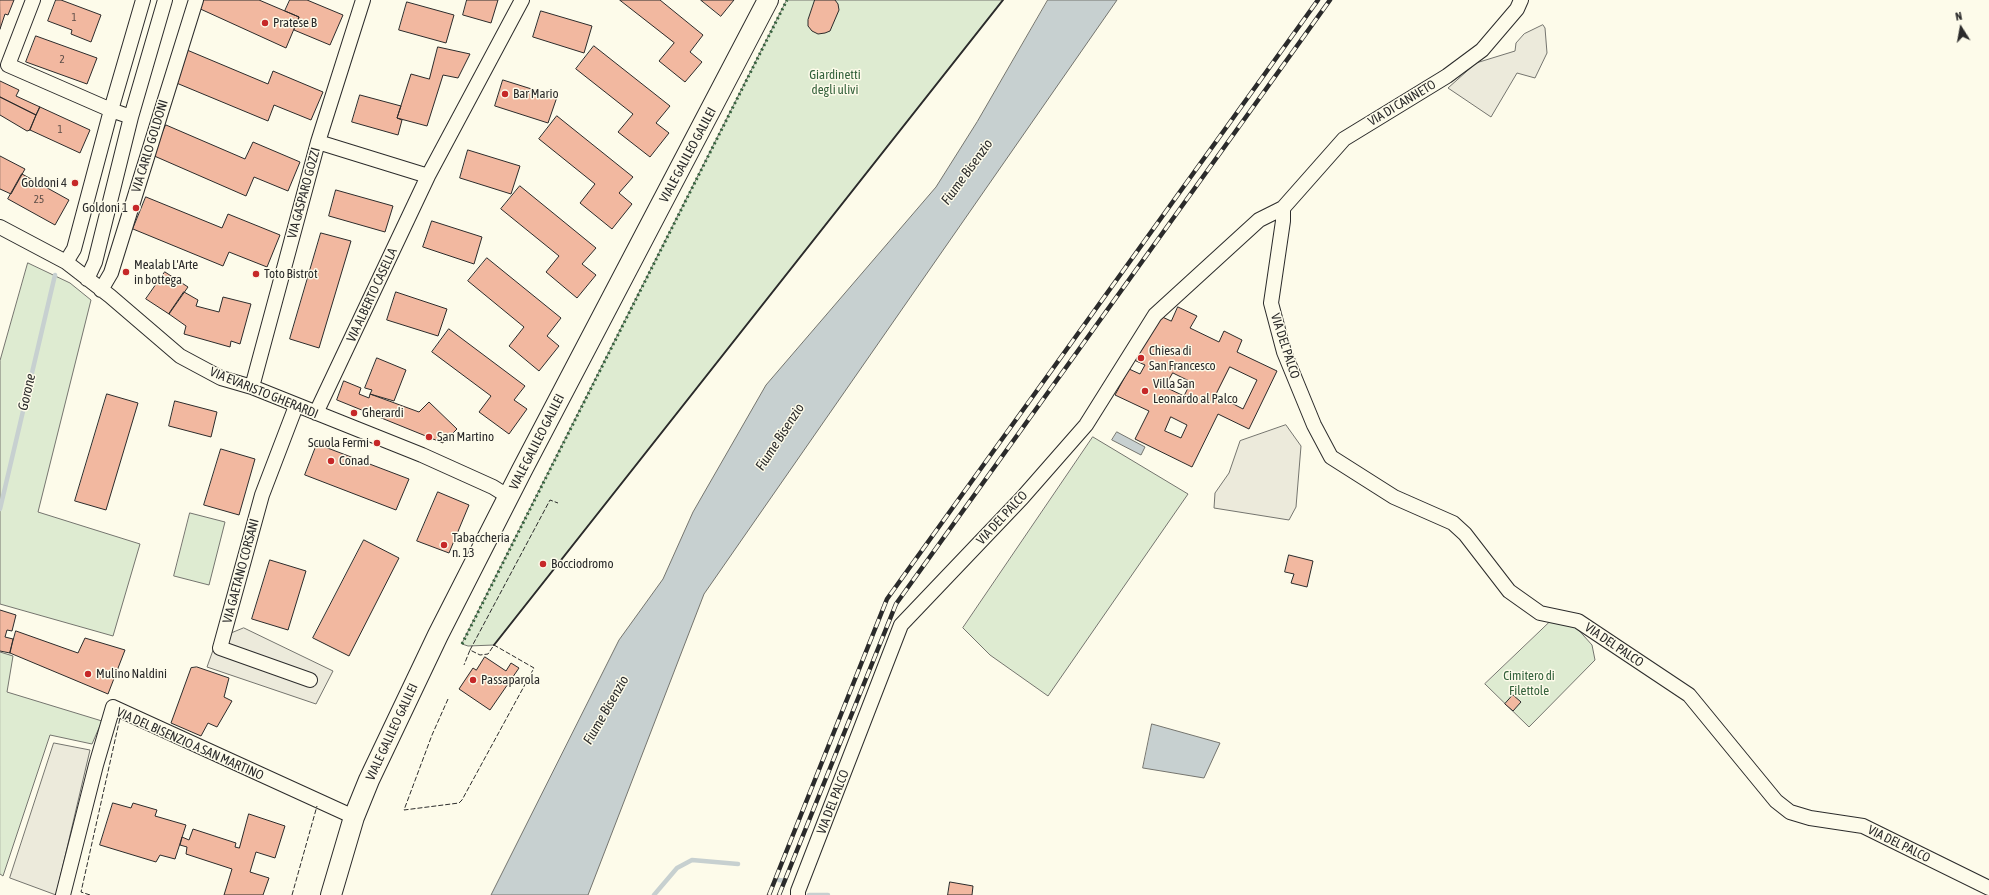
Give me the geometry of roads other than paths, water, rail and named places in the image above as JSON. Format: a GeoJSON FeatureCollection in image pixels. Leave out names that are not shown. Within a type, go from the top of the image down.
{"type":"FeatureCollection","features":[{"type":"Feature","properties":{"kind":"main road","name":"VIALE GALILEO GALILEI"},"geometry":{"type":"LineString","coordinates":[[331,895],[354,817],[369,780],[418,678],[509,497],[768,0]]}},
{"type":"Feature","properties":{"kind":"street","name":"VIA CARLO GOLDONI"},"geometry":{"type":"LineString","coordinates":[[33,0],[8,65],[111,110],[132,117]]}},
{"type":"Feature","properties":{"kind":"street"},"geometry":{"type":"LineString","coordinates":[[66,262],[74,249],[111,110],[143,0]]}},
{"type":"Feature","properties":{"kind":"street","name":"VIA CARLO GOLDONI"},"geometry":{"type":"LineString","coordinates":[[87,279],[95,262],[132,117],[165,0]]}},
{"type":"Feature","properties":{"kind":"street","name":"VIA CARLO GOLDONI"},"geometry":{"type":"LineString","coordinates":[[101,290],[111,273],[196,0]]}},
{"type":"Feature","properties":{"kind":"street","name":"VIA GASPARO GOZZI"},"geometry":{"type":"LineString","coordinates":[[252,387],[318,142],[363,0]]}},
{"type":"Feature","properties":{"kind":"street","name":"VIA ALBERTO CASELLA"},"geometry":{"type":"LineString","coordinates":[[316,413],[428,176],[522,0]]}},
{"type":"Feature","properties":{"kind":"street","name":"VIA DI CANNETO"},"geometry":{"type":"LineString","coordinates":[[1283,208],[1344,139],[1447,76],[1482,50],[1517,9],[1521,0]]}},
{"type":"Feature","properties":{"kind":"street"},"geometry":{"type":"LineString","coordinates":[[318,142],[428,176]]}},
{"type":"Feature","properties":{"kind":"street","name":"VIA DEL PALCO"},"geometry":{"type":"LineString","coordinates":[[798,895],[798,891],[901,625],[1022,498],[1086,425],[1155,315],[1258,220],[1283,208],[1283,221],[1271,303],[1284,352],[1314,425],[1330,457],[1394,497],[1453,523],[1465,534],[1509,591],[1540,613],[1578,621],[1688,695],[1776,801],[1790,812],[1810,818],[1862,826],[1989,888]]}},
{"type":"Feature","properties":{"kind":"street","name":"VIA EVARISTO GHERARDI"},"geometry":{"type":"LineString","coordinates":[[0,227],[66,262],[180,356],[221,378],[252,387],[296,406],[422,454],[493,487],[509,497]]}},
{"type":"Feature","properties":{"kind":"street","name":"VIA GAETANO CORSANI"},"geometry":{"type":"LineString","coordinates":[[296,406],[262,495],[220,648],[310,680]]}},
{"type":"Feature","properties":{"kind":"street","name":"VIA DEL BISENZIO A SAN MARTINO"},"geometry":{"type":"LineString","coordinates":[[63,895],[96,765],[113,707],[354,817]]}},
{"type":"Feature","properties":{"kind":"water","name":"Fiume Bisenzio"},"geometry":{"type":"Polygon","coordinates":[[[1048,0],[1117,0],[704,594],[588,895],[491,895],[619,640],[663,579],[693,512],[766,385],[936,187],[977,122],[1048,0]]]}},
{"type":"Feature","properties":{"kind":"water"},"geometry":{"type":"Polygon","coordinates":[[[1117,432],[1145,447],[1141,455],[1112,440],[1117,432]]]}},
{"type":"Feature","properties":{"kind":"water"},"geometry":{"type":"Polygon","coordinates":[[[1152,724],[1220,743],[1204,778],[1143,768],[1152,724]]]}},
{"type":"Feature","properties":{"kind":"waterway","name":"Gorone"},"geometry":{"type":"LineString","coordinates":[[0,509],[55,275]]}},
{"type":"Feature","properties":{"kind":"waterway"},"geometry":{"type":"LineString","coordinates":[[654,895],[677,868],[692,860],[738,864]]}},
{"type":"Feature","properties":{"kind":"waterway"},"geometry":{"type":"LineString","coordinates":[[779,880],[785,881]]}},
{"type":"Feature","properties":{"kind":"waterway"},"geometry":{"type":"LineString","coordinates":[[809,895],[828,895]]}},
{"type":"Feature","properties":{"kind":"railway"},"geometry":{"type":"LineString","coordinates":[[769,895],[887,599],[1318,0]]}},
{"type":"Feature","properties":{"kind":"railway"},"geometry":{"type":"LineString","coordinates":[[779,895],[896,604],[1330,0]]}},
{"type":"Feature","properties":{"kind":"place","name":"Pratese B"},"geometry":{"type":"Point","coordinates":[265,23]}},
{"type":"Feature","properties":{"kind":"place","name":"Bar Mario"},"geometry":{"type":"Point","coordinates":[505,94]}},
{"type":"Feature","properties":{"kind":"place","name":"Goldoni 4"},"geometry":{"type":"Point","coordinates":[75,183]}},
{"type":"Feature","properties":{"kind":"place","name":"Goldoni 1"},"geometry":{"type":"Point","coordinates":[136,208]}},
{"type":"Feature","properties":{"kind":"place","name":"Mealab L'Arte in bottega"},"geometry":{"type":"Point","coordinates":[126,272]}},
{"type":"Feature","properties":{"kind":"place","name":"Toto Bistrot"},"geometry":{"type":"Point","coordinates":[256,274]}},
{"type":"Feature","properties":{"kind":"place","name":"Chiesa di San Francesco"},"geometry":{"type":"Point","coordinates":[1141,358]}},
{"type":"Feature","properties":{"kind":"place","name":"Villa San Leonardo al Palco"},"geometry":{"type":"Point","coordinates":[1145,391]}},
{"type":"Feature","properties":{"kind":"place","name":"Gherardi"},"geometry":{"type":"Point","coordinates":[354,413]}},
{"type":"Feature","properties":{"kind":"place","name":"San Martino"},"geometry":{"type":"Point","coordinates":[429,437]}},
{"type":"Feature","properties":{"kind":"place","name":"Scuola Fermi"},"geometry":{"type":"Point","coordinates":[377,443]}},
{"type":"Feature","properties":{"kind":"place","name":"Conad"},"geometry":{"type":"Point","coordinates":[331,461]}},
{"type":"Feature","properties":{"kind":"place","name":"Tabaccheria n. 13"},"geometry":{"type":"Point","coordinates":[444,545]}},
{"type":"Feature","properties":{"kind":"place","name":"Bocciodromo"},"geometry":{"type":"Point","coordinates":[543,564]}},
{"type":"Feature","properties":{"kind":"place","name":"Mulino Naldini"},"geometry":{"type":"Point","coordinates":[88,674]}},
{"type":"Feature","properties":{"kind":"place","name":"Passaparola"},"geometry":{"type":"Point","coordinates":[473,680]}},
{"type":"Feature","properties":{"kind":"park label","name":"Giardinetti degli ulivi"},"geometry":{"type":"Point","coordinates":[835,82]}},
{"type":"Feature","properties":{"kind":"park label","name":"Cimitero di Filettole"},"geometry":{"type":"Point","coordinates":[1529,684]}}]}
